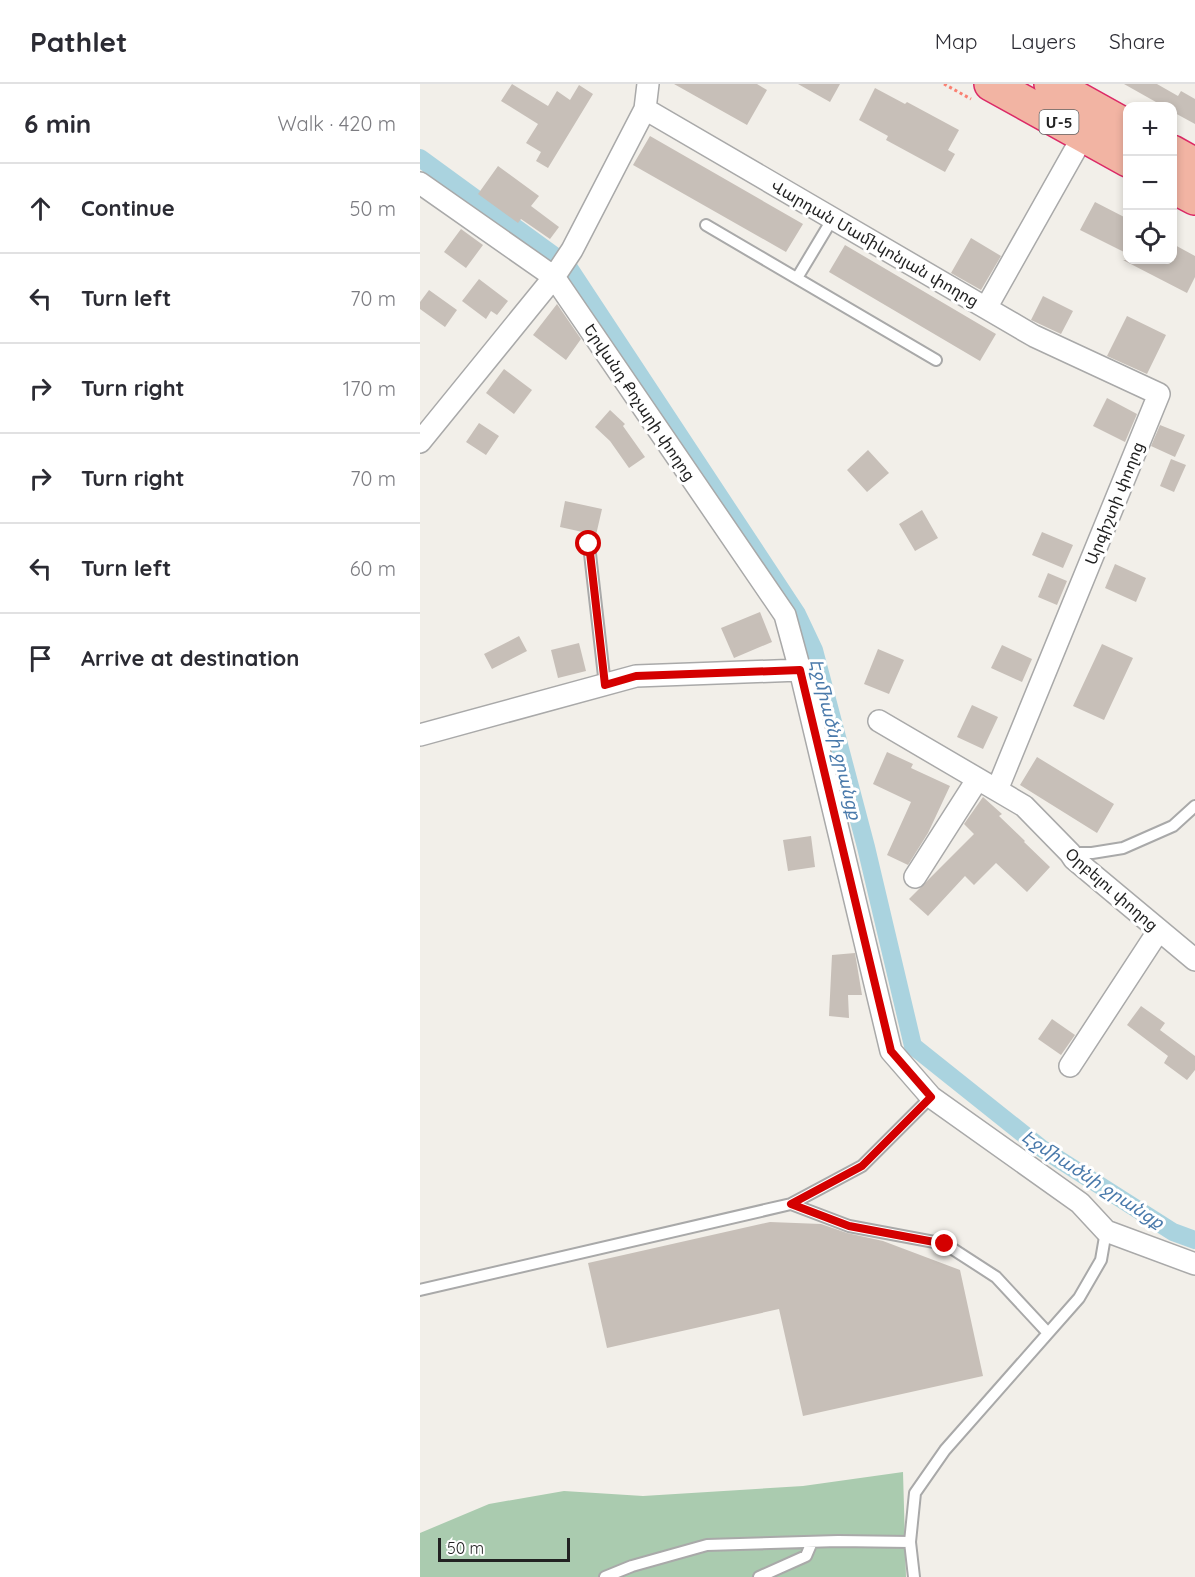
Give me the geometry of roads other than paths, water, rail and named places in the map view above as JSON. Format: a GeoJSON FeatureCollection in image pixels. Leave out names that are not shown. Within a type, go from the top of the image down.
{"type":"FeatureCollection","features":[{"type":"Feature","properties":{"kind":"highway","name":"Մ-5"},"geometry":{"type":"LineString","coordinates":[[991,84],[1123,157]]}},
{"type":"Feature","properties":{"kind":"highway","name":"Մ-5"},"geometry":{"type":"LineString","coordinates":[[1051,84],[1123,124]]}},
{"type":"Feature","properties":{"kind":"highway"},"geometry":{"type":"LineString","coordinates":[[1177,154],[1195,165]]}},
{"type":"Feature","properties":{"kind":"highway"},"geometry":{"type":"LineString","coordinates":[[1177,188],[1195,198]]}},
{"type":"Feature","properties":{"kind":"street"},"geometry":{"type":"LineString","coordinates":[[420,441],[554,277],[572,250],[645,109],[648,84]]}},
{"type":"Feature","properties":{"kind":"street","name":"Վարդան Մամիկոնյան փողոց"},"geometry":{"type":"LineString","coordinates":[[645,109],[986,308],[1083,136]]}},
{"type":"Feature","properties":{"kind":"street","name":"Երվանդ Քոչարի փողոց"},"geometry":{"type":"LineString","coordinates":[[420,183],[554,277],[785,615],[891,1051],[931,1097],[1080,1203],[1106,1231],[1195,1264]]}},
{"type":"Feature","properties":{"kind":"street","name":"Արգիշտի փողոց"},"geometry":{"type":"LineString","coordinates":[[986,308],[1034,336],[1159,394],[997,790]]}},
{"type":"Feature","properties":{"kind":"street"},"geometry":{"type":"LineString","coordinates":[[420,735],[636,676],[800,670]]}},
{"type":"Feature","properties":{"kind":"street","name":"Օրբելու փողոց"},"geometry":{"type":"LineString","coordinates":[[879,721],[1024,806],[1074,859],[1195,960]]}},
{"type":"Feature","properties":{"kind":"street"},"geometry":{"type":"LineString","coordinates":[[915,878],[977,780]]}},
{"type":"Feature","properties":{"kind":"street"},"geometry":{"type":"LineString","coordinates":[[1070,1066],[1159,930]]}},
{"type":"Feature","properties":{"kind":"lane"},"geometry":{"type":"LineString","coordinates":[[796,278],[833,218]]}},
{"type":"Feature","properties":{"kind":"lane"},"geometry":{"type":"LineString","coordinates":[[706,225],[936,360]]}},
{"type":"Feature","properties":{"kind":"lane"},"geometry":{"type":"LineString","coordinates":[[589,544],[605,685]]}},
{"type":"Feature","properties":{"kind":"lane"},"geometry":{"type":"LineString","coordinates":[[1070,853],[1092,853],[1123,848],[1173,826],[1195,806]]}},
{"type":"Feature","properties":{"kind":"lane"},"geometry":{"type":"LineString","coordinates":[[420,1290],[791,1204],[862,1166],[931,1097]]}},
{"type":"Feature","properties":{"kind":"lane"},"geometry":{"type":"LineString","coordinates":[[791,1204],[849,1226],[945,1244],[996,1277],[1048,1333]]}},
{"type":"Feature","properties":{"kind":"lane"},"geometry":{"type":"LineString","coordinates":[[914,1577],[910,1542],[915,1492],[945,1450],[1079,1298],[1101,1260],[1106,1231]]}},
{"type":"Feature","properties":{"kind":"lane"},"geometry":{"type":"LineString","coordinates":[[759,1577],[806,1556],[812,1542]]}},
{"type":"Feature","properties":{"kind":"lane"},"geometry":{"type":"LineString","coordinates":[[605,1577],[632,1566],[707,1545],[910,1542]]}},
{"type":"Feature","properties":{"kind":"waterway","name":"Էջմիածնի ջրանցք"},"geometry":{"type":"LineString","coordinates":[[420,158],[567,265],[797,614],[814,650],[866,847],[913,1046],[1041,1148],[1173,1232],[1195,1240]]}}]}
